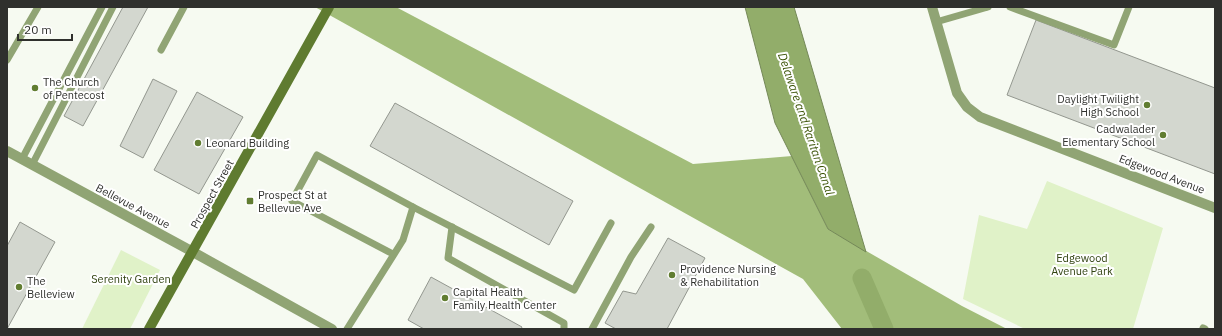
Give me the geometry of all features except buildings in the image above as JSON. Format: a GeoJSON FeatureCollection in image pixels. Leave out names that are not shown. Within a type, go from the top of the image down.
{"type":"FeatureCollection","features":[{"type":"Feature","properties":{"kind":"street","name":"Prospect Street"},"geometry":{"type":"LineString","coordinates":[[149,329],[329,7]]}},
{"type":"Feature","properties":{"kind":"street"},"geometry":{"type":"LineString","coordinates":[[932,7],[936,22]]}},
{"type":"Feature","properties":{"kind":"street","name":"Edgewood Avenue"},"geometry":{"type":"LineString","coordinates":[[936,22],[957,93],[967,107],[980,117],[1215,208]]}},
{"type":"Feature","properties":{"kind":"street","name":"Bellevue Avenue"},"geometry":{"type":"LineString","coordinates":[[7,151],[332,329]]}},
{"type":"Feature","properties":{"kind":"lane"},"geometry":{"type":"LineString","coordinates":[[7,60],[38,7]]}},
{"type":"Feature","properties":{"kind":"lane"},"geometry":{"type":"LineString","coordinates":[[22,159],[102,7]]}},
{"type":"Feature","properties":{"kind":"lane"},"geometry":{"type":"LineString","coordinates":[[32,165],[113,7]]}},
{"type":"Feature","properties":{"kind":"lane"},"geometry":{"type":"LineString","coordinates":[[161,50],[184,7]]}},
{"type":"Feature","properties":{"kind":"lane"},"geometry":{"type":"LineString","coordinates":[[936,22],[988,7]]}},
{"type":"Feature","properties":{"kind":"lane"},"geometry":{"type":"LineString","coordinates":[[1010,7],[1114,45],[1129,7]]}},
{"type":"Feature","properties":{"kind":"lane"},"geometry":{"type":"LineString","coordinates":[[393,254],[292,202],[317,155],[413,207],[574,290],[611,223]]}},
{"type":"Feature","properties":{"kind":"lane"},"geometry":{"type":"LineString","coordinates":[[347,329],[403,240],[413,207]]}},
{"type":"Feature","properties":{"kind":"lane"},"geometry":{"type":"LineString","coordinates":[[452,227],[448,258],[564,323],[564,329]]}},
{"type":"Feature","properties":{"kind":"lane"},"geometry":{"type":"LineString","coordinates":[[592,329],[631,257],[651,227]]}},
{"type":"Feature","properties":{"kind":"green space","name":"Edgewood Avenue Park"},"geometry":{"type":"Polygon","coordinates":[[[1047,181],[1163,228],[1133,329],[1025,329],[963,299],[979,215],[1027,229],[1047,181]]]}},
{"type":"Feature","properties":{"kind":"green space","name":"Serenity Garden"},"geometry":{"type":"Polygon","coordinates":[[[121,250],[160,270],[130,329],[82,329],[121,250]]]}},
{"type":"Feature","properties":{"kind":"shaded area"},"geometry":{"type":"Polygon","coordinates":[[[315,7],[396,7],[693,164],[792,156],[828,229],[962,306],[1007,329],[842,329],[803,279],[315,7]]]}},
{"type":"Feature","properties":{"kind":"water"},"geometry":{"type":"Polygon","coordinates":[[[745,7],[794,7],[866,252],[828,229],[775,123],[745,7]]]}},
{"type":"Feature","properties":{"kind":"waterway","name":"Delaware and Raritan Canal"},"geometry":{"type":"LineString","coordinates":[[862,278],[884,329]]}},
{"type":"Feature","properties":{"kind":"place","name":"The Church of Pentecost"},"geometry":{"type":"Point","coordinates":[35,88]}},
{"type":"Feature","properties":{"kind":"place","name":"Daylight Twilight High School"},"geometry":{"type":"Point","coordinates":[1147,105]}},
{"type":"Feature","properties":{"kind":"place","name":"Cadwalader Elementary School"},"geometry":{"type":"Point","coordinates":[1163,135]}},
{"type":"Feature","properties":{"kind":"place","name":"Leonard Building"},"geometry":{"type":"Point","coordinates":[198,143]}},
{"type":"Feature","properties":{"kind":"place","name":"Prospect St at Bellevue Ave"},"geometry":{"type":"Point","coordinates":[250,201]}},
{"type":"Feature","properties":{"kind":"place","name":"Providence Nursing & Rehabilitation"},"geometry":{"type":"Point","coordinates":[672,275]}},
{"type":"Feature","properties":{"kind":"place","name":"The Belleview"},"geometry":{"type":"Point","coordinates":[19,287]}},
{"type":"Feature","properties":{"kind":"place","name":"Capital Health Family Health Center"},"geometry":{"type":"Point","coordinates":[445,298]}}]}
